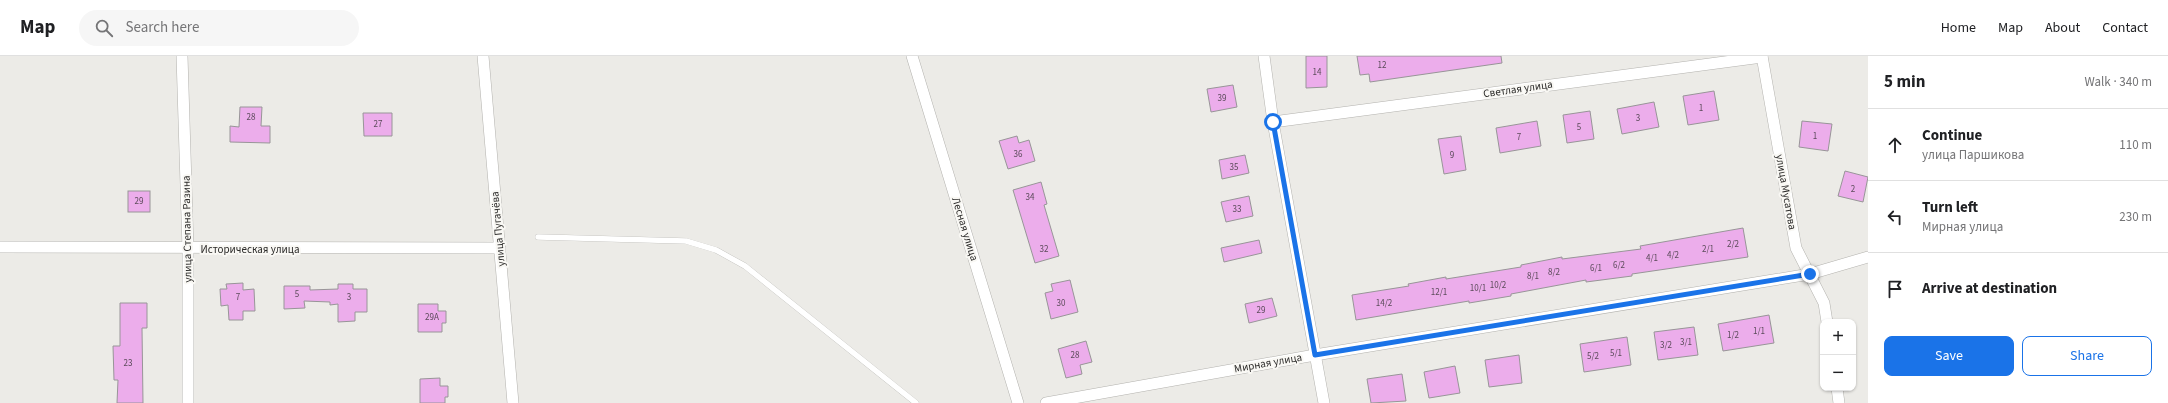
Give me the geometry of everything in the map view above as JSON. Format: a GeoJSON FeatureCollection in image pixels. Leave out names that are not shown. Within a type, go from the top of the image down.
{"type":"FeatureCollection","features":[{"type":"Feature","properties":{"kind":"street","name":"улица Степана Разина"},"geometry":{"type":"LineString","coordinates":[[182,56],[188,249],[188,403]]}},
{"type":"Feature","properties":{"kind":"street","name":"улица Пугачёва"},"geometry":{"type":"LineString","coordinates":[[483,56],[513,403]]}},
{"type":"Feature","properties":{"kind":"street","name":"Лесная улица"},"geometry":{"type":"LineString","coordinates":[[912,56],[1018,403]]}},
{"type":"Feature","properties":{"kind":"street"},"geometry":{"type":"LineString","coordinates":[[1264,56],[1273,122],[1324,403]]}},
{"type":"Feature","properties":{"kind":"street","name":"Светлая улица"},"geometry":{"type":"LineString","coordinates":[[1273,122],[1762,56]]}},
{"type":"Feature","properties":{"kind":"street","name":"улица Мусатова"},"geometry":{"type":"LineString","coordinates":[[1762,56],[1796,248],[1824,303],[1827,319]]}},
{"type":"Feature","properties":{"kind":"street","name":"Историческая улица"},"geometry":{"type":"LineString","coordinates":[[0,248],[500,248]]}},
{"type":"Feature","properties":{"kind":"street","name":"Мирная улица"},"geometry":{"type":"LineString","coordinates":[[1046,403],[1315,355],[1810,274],[1868,257]]}},
{"type":"Feature","properties":{"kind":"street"},"geometry":{"type":"LineString","coordinates":[[1837,391],[1839,403]]}},
{"type":"Feature","properties":{"kind":"lane"},"geometry":{"type":"LineString","coordinates":[[538,238],[686,241],[716,250],[745,266],[916,403]]}},
{"type":"Feature","properties":{"kind":"building"},"geometry":{"type":"Polygon","coordinates":[[[1306,56],[1327,56],[1327,87],[1306,88],[1306,56]]]}},
{"type":"Feature","properties":{"kind":"building"},"geometry":{"type":"Polygon","coordinates":[[[1357,56],[1501,56],[1502,63],[1370,82],[1369,74],[1360,75],[1357,56]]]}},
{"type":"Feature","properties":{"kind":"building"},"geometry":{"type":"Polygon","coordinates":[[[1233,85],[1237,107],[1211,112],[1207,89],[1233,85]]]}},
{"type":"Feature","properties":{"kind":"building"},"geometry":{"type":"Polygon","coordinates":[[[1714,91],[1719,120],[1688,125],[1683,96],[1714,91]]]}},
{"type":"Feature","properties":{"kind":"building"},"geometry":{"type":"Polygon","coordinates":[[[1654,102],[1659,127],[1622,134],[1617,109],[1654,102]]]}},
{"type":"Feature","properties":{"kind":"building"},"geometry":{"type":"Polygon","coordinates":[[[240,107],[262,107],[261,126],[270,126],[270,143],[230,142],[230,126],[239,127],[240,107]]]}},
{"type":"Feature","properties":{"kind":"building"},"geometry":{"type":"Polygon","coordinates":[[[1590,111],[1594,139],[1567,143],[1563,115],[1590,111]]]}},
{"type":"Feature","properties":{"kind":"building"},"geometry":{"type":"Polygon","coordinates":[[[363,113],[392,113],[392,136],[364,136],[363,113]]]}},
{"type":"Feature","properties":{"kind":"building"},"geometry":{"type":"Polygon","coordinates":[[[1537,121],[1541,146],[1500,153],[1496,128],[1537,121]]]}},
{"type":"Feature","properties":{"kind":"building"},"geometry":{"type":"Polygon","coordinates":[[[1802,121],[1832,124],[1828,151],[1799,147],[1802,121]]]}},
{"type":"Feature","properties":{"kind":"building"},"geometry":{"type":"Polygon","coordinates":[[[1017,136],[1019,143],[1029,140],[1035,161],[1008,169],[999,141],[1017,136]]]}},
{"type":"Feature","properties":{"kind":"building"},"geometry":{"type":"Polygon","coordinates":[[[1461,136],[1466,170],[1444,174],[1438,139],[1461,136]]]}},
{"type":"Feature","properties":{"kind":"building"},"geometry":{"type":"Polygon","coordinates":[[[1245,155],[1249,173],[1222,179],[1219,160],[1245,155]]]}},
{"type":"Feature","properties":{"kind":"building"},"geometry":{"type":"Polygon","coordinates":[[[1845,171],[1868,177],[1863,202],[1838,196],[1845,171]]]}},
{"type":"Feature","properties":{"kind":"building"},"geometry":{"type":"Polygon","coordinates":[[[1041,182],[1047,204],[1044,205],[1059,256],[1035,263],[1013,190],[1041,182]]]}},
{"type":"Feature","properties":{"kind":"building"},"geometry":{"type":"Polygon","coordinates":[[[128,191],[150,191],[150,212],[128,212],[128,191]]]}},
{"type":"Feature","properties":{"kind":"building"},"geometry":{"type":"Polygon","coordinates":[[[1249,196],[1253,216],[1226,222],[1221,202],[1249,196]]]}},
{"type":"Feature","properties":{"kind":"building"},"geometry":{"type":"Polygon","coordinates":[[[1743,228],[1748,257],[1632,274],[1632,276],[1586,282],[1586,280],[1511,294],[1511,296],[1469,303],[1469,301],[1356,320],[1352,295],[1409,286],[1408,284],[1446,277],[1446,279],[1521,267],[1521,265],[1562,257],[1562,259],[1641,249],[1640,246],[1743,228]]]}},
{"type":"Feature","properties":{"kind":"building"},"geometry":{"type":"Polygon","coordinates":[[[1259,240],[1262,253],[1224,262],[1221,248],[1259,240]]]}},
{"type":"Feature","properties":{"kind":"building"},"geometry":{"type":"Polygon","coordinates":[[[1070,280],[1078,312],[1051,319],[1045,293],[1053,291],[1051,284],[1070,280]]]}},
{"type":"Feature","properties":{"kind":"building"},"geometry":{"type":"Polygon","coordinates":[[[243,283],[243,290],[254,289],[255,311],[243,311],[243,320],[229,320],[228,305],[221,306],[220,289],[227,289],[226,284],[243,283]]]}},
{"type":"Feature","properties":{"kind":"building"},"geometry":{"type":"Polygon","coordinates":[[[338,284],[353,284],[353,289],[367,289],[367,312],[355,312],[355,321],[338,322],[338,304],[330,305],[330,302],[304,301],[305,308],[284,309],[284,286],[310,286],[310,290],[338,289],[338,284]]]}},
{"type":"Feature","properties":{"kind":"building"},"geometry":{"type":"Polygon","coordinates":[[[1272,298],[1277,316],[1249,323],[1245,304],[1272,298]]]}},
{"type":"Feature","properties":{"kind":"building"},"geometry":{"type":"Polygon","coordinates":[[[120,303],[147,303],[147,328],[142,328],[143,403],[117,403],[118,380],[114,380],[113,346],[120,346],[120,303]]]}},
{"type":"Feature","properties":{"kind":"building"},"geometry":{"type":"Polygon","coordinates":[[[418,304],[438,304],[438,311],[446,311],[446,323],[442,323],[442,332],[418,332],[418,304]]]}},
{"type":"Feature","properties":{"kind":"building"},"geometry":{"type":"Polygon","coordinates":[[[1769,315],[1774,343],[1723,351],[1718,324],[1769,315]]]}},
{"type":"Feature","properties":{"kind":"building"},"geometry":{"type":"Polygon","coordinates":[[[1694,327],[1698,355],[1658,360],[1654,332],[1694,327]]]}},
{"type":"Feature","properties":{"kind":"building"},"geometry":{"type":"Polygon","coordinates":[[[1627,337],[1631,365],[1584,372],[1580,344],[1627,337]]]}},
{"type":"Feature","properties":{"kind":"building"},"geometry":{"type":"Polygon","coordinates":[[[1086,341],[1092,362],[1080,365],[1082,374],[1066,378],[1058,349],[1086,341]]]}},
{"type":"Feature","properties":{"kind":"building"},"geometry":{"type":"Polygon","coordinates":[[[1519,355],[1522,383],[1489,387],[1485,360],[1519,355]]]}},
{"type":"Feature","properties":{"kind":"building"},"geometry":{"type":"Polygon","coordinates":[[[1455,366],[1460,393],[1429,398],[1424,372],[1455,366]]]}},
{"type":"Feature","properties":{"kind":"building"},"geometry":{"type":"Polygon","coordinates":[[[1402,374],[1406,401],[1371,403],[1367,379],[1402,374]]]}},
{"type":"Feature","properties":{"kind":"building"},"geometry":{"type":"Polygon","coordinates":[[[440,378],[440,386],[448,386],[448,397],[445,397],[445,403],[420,403],[420,379],[440,378]]]}},
{"type":"Feature","properties":{"kind":"route"},"geometry":{"type":"LineString","coordinates":[[1273,122],[1315,355],[1810,274]]}}]}
